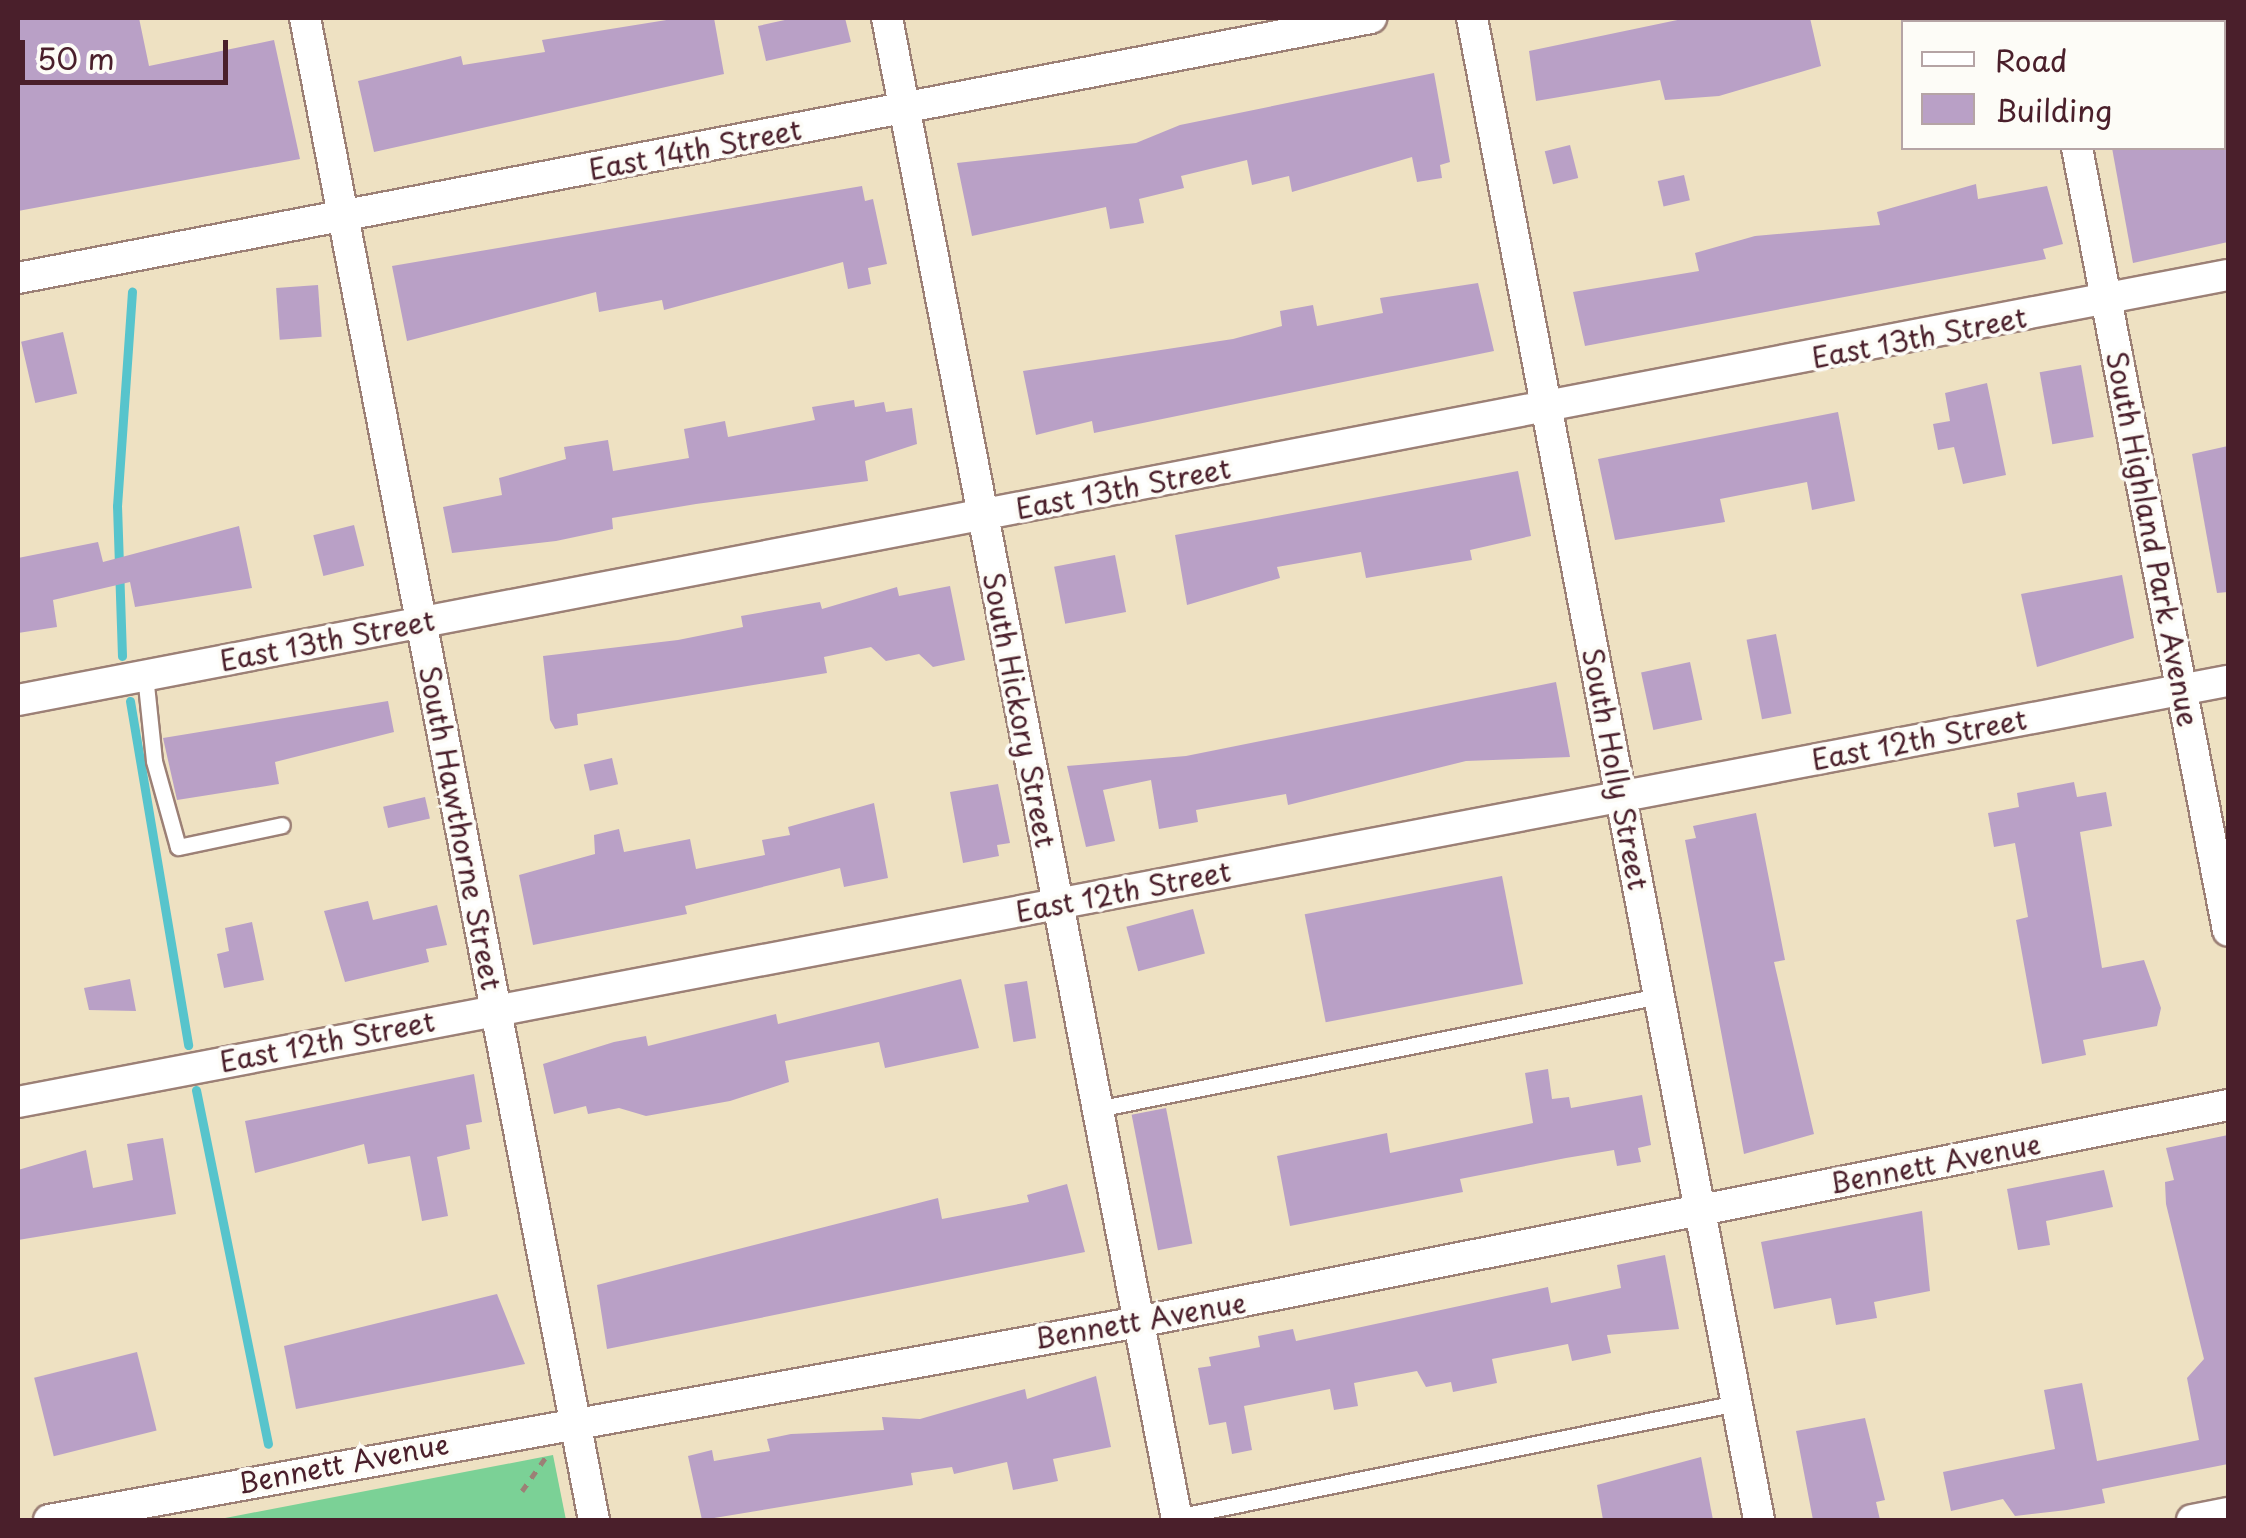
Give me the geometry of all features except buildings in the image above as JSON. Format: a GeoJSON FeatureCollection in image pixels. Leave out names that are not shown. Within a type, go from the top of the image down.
{"type":"FeatureCollection","features":[{"type":"Feature","properties":{"kind":"street","name":"South Hawthorne Street"},"geometry":{"type":"LineString","coordinates":[[306,18],[594,1520]]}},
{"type":"Feature","properties":{"kind":"street","name":"South Hickory Street"},"geometry":{"type":"LineString","coordinates":[[886,18],[1176,1519]]}},
{"type":"Feature","properties":{"kind":"street","name":"East 14th Street"},"geometry":{"type":"LineString","coordinates":[[18,278],[1371,18]]}},
{"type":"Feature","properties":{"kind":"street","name":"South Holly Street"},"geometry":{"type":"LineString","coordinates":[[1472,18],[1759,1520]]}},
{"type":"Feature","properties":{"kind":"street","name":"South Highland Park Avenue"},"geometry":{"type":"LineString","coordinates":[[2077,150],[2228,931]]}},
{"type":"Feature","properties":{"kind":"street","name":"East 13th Street"},"geometry":{"type":"LineString","coordinates":[[18,700],[2228,276]]}},
{"type":"Feature","properties":{"kind":"street","name":"East 12th Street"},"geometry":{"type":"LineString","coordinates":[[18,1102],[2228,681]]}},
{"type":"Feature","properties":{"kind":"street","name":"Bennett Avenue"},"geometry":{"type":"LineString","coordinates":[[49,1520],[574,1418],[1138,1322],[2228,1105]]}},
{"type":"Feature","properties":{"kind":"street"},"geometry":{"type":"LineString","coordinates":[[2192,1520],[2228,1513]]}},
{"type":"Feature","properties":{"kind":"lane"},"geometry":{"type":"LineString","coordinates":[[145,674],[154,761],[178,847],[282,826]]}},
{"type":"Feature","properties":{"kind":"lane"},"geometry":{"type":"LineString","coordinates":[[1097,1109],[1659,996]]}},
{"type":"Feature","properties":{"kind":"lane"},"geometry":{"type":"LineString","coordinates":[[1176,1519],[1737,1403]]}},
{"type":"Feature","properties":{"kind":"green space"},"geometry":{"type":"Polygon","coordinates":[[[553,1455],[566,1520],[215,1520],[553,1455]]]}},
{"type":"Feature","properties":{"kind":"waterway"},"geometry":{"type":"LineString","coordinates":[[122,656],[117,506],[132,292]]}},
{"type":"Feature","properties":{"kind":"waterway"},"geometry":{"type":"LineString","coordinates":[[130,701],[188,1045]]}},
{"type":"Feature","properties":{"kind":"waterway"},"geometry":{"type":"LineString","coordinates":[[196,1090],[268,1444]]}}]}
